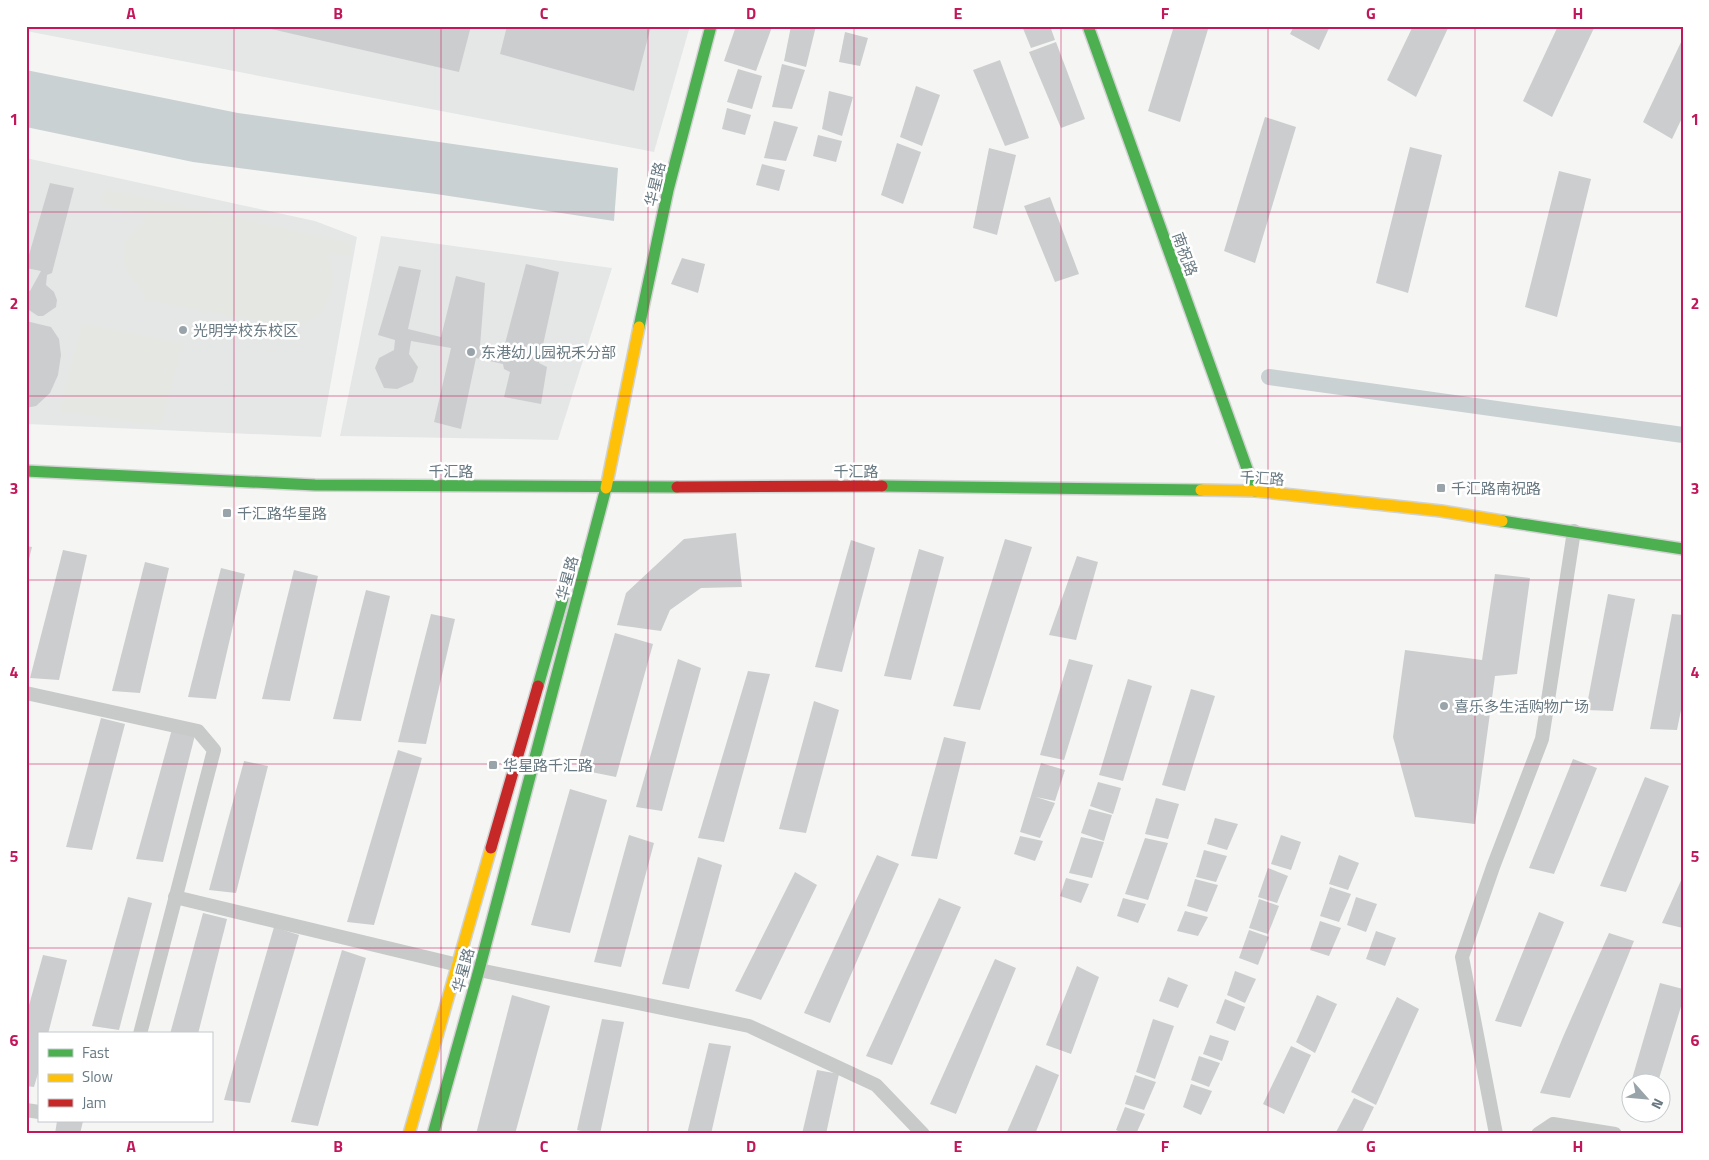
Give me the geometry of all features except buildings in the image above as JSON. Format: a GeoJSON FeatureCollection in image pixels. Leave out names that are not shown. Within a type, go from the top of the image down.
{"type":"FeatureCollection","features":[{"type":"Feature","properties":{"kind":"street","name":"华星路"},"geometry":{"type":"LineString","coordinates":[[433,1134],[479,970],[606,487],[668,190],[711,26]]}},
{"type":"Feature","properties":{"kind":"street","name":"南祝路"},"geometry":{"type":"LineString","coordinates":[[1088,26],[1255,491]]}},
{"type":"Feature","properties":{"kind":"street","name":"千汇路"},"geometry":{"type":"LineString","coordinates":[[26,471],[315,485],[871,486],[1255,491],[1441,511],[1683,549]]}},
{"type":"Feature","properties":{"kind":"street"},"geometry":{"type":"LineString","coordinates":[[582,533],[606,487]]}},
{"type":"Feature","properties":{"kind":"street"},"geometry":{"type":"LineString","coordinates":[[1496,1134],[1462,957],[1493,867],[1542,739],[1574,531]]}},
{"type":"Feature","properties":{"kind":"street"},"geometry":{"type":"LineString","coordinates":[[409,1134],[565,590]]}},
{"type":"Feature","properties":{"kind":"street"},"geometry":{"type":"LineString","coordinates":[[26,692],[198,731],[214,750],[141,1032]]}},
{"type":"Feature","properties":{"kind":"street"},"geometry":{"type":"LineString","coordinates":[[175,897],[458,966],[749,1026],[876,1084],[923,1134]]}},
{"type":"Feature","properties":{"kind":"street"},"geometry":{"type":"LineString","coordinates":[[1538,1134],[1553,1124],[1615,1134]]}},
{"type":"Feature","properties":{"kind":"shaded area"},"geometry":{"type":"Polygon","coordinates":[[[26,26],[690,26],[654,152],[26,31],[26,26]]]}},
{"type":"Feature","properties":{"kind":"shaded area"},"geometry":{"type":"Polygon","coordinates":[[[26,70],[238,113],[618,168],[614,221],[436,194],[193,162],[26,127],[26,70]]]}},
{"type":"Feature","properties":{"kind":"shaded area","name":"光明学校东校区"},"geometry":{"type":"Polygon","coordinates":[[[26,158],[315,221],[357,237],[321,437],[26,424],[26,158]]]}},
{"type":"Feature","properties":{"kind":"shaded area"},"geometry":{"type":"Polygon","coordinates":[[[106,189],[353,243],[351,256],[327,253],[333,280],[329,297],[319,316],[291,327],[161,303],[143,298],[144,292],[130,275],[124,261],[124,247],[127,240],[147,215],[100,204],[106,189]]]}},
{"type":"Feature","properties":{"kind":"shaded area","name":"东港幼儿园祝禾分部"},"geometry":{"type":"Polygon","coordinates":[[[381,236],[612,268],[558,440],[340,436],[381,236]]]}},
{"type":"Feature","properties":{"kind":"shaded area"},"geometry":{"type":"Polygon","coordinates":[[[82,324],[183,343],[160,426],[59,411],[82,324]]]}},
{"type":"Feature","properties":{"kind":"waterway"},"geometry":{"type":"LineString","coordinates":[[1269,377],[1683,435]]}},
{"type":"Feature","properties":{"kind":"traffic: fast"},"geometry":{"type":"LineString","coordinates":[[639,327],[668,190],[711,26]]}},
{"type":"Feature","properties":{"kind":"traffic: fast"},"geometry":{"type":"LineString","coordinates":[[1088,26],[1255,491]]}},
{"type":"Feature","properties":{"kind":"traffic: fast"},"geometry":{"type":"LineString","coordinates":[[26,471],[315,485],[677,487]]}},
{"type":"Feature","properties":{"kind":"traffic: fast"},"geometry":{"type":"LineString","coordinates":[[882,486],[1201,490]]}},
{"type":"Feature","properties":{"kind":"traffic: fast"},"geometry":{"type":"LineString","coordinates":[[433,1134],[479,970],[606,488]]}},
{"type":"Feature","properties":{"kind":"traffic: fast"},"geometry":{"type":"LineString","coordinates":[[1502,521],[1683,549]]}},
{"type":"Feature","properties":{"kind":"traffic: fast"},"geometry":{"type":"LineString","coordinates":[[538,686],[563,598]]}},
{"type":"Feature","properties":{"kind":"traffic: slow"},"geometry":{"type":"LineString","coordinates":[[606,488],[639,327]]}},
{"type":"Feature","properties":{"kind":"traffic: slow"},"geometry":{"type":"LineString","coordinates":[[1201,490],[1255,491],[1441,511],[1502,521]]}},
{"type":"Feature","properties":{"kind":"traffic: slow"},"geometry":{"type":"LineString","coordinates":[[409,1134],[491,848]]}},
{"type":"Feature","properties":{"kind":"traffic: jam"},"geometry":{"type":"LineString","coordinates":[[677,487],[882,486]]}},
{"type":"Feature","properties":{"kind":"traffic: jam"},"geometry":{"type":"LineString","coordinates":[[491,848],[538,686]]}},
{"type":"Feature","properties":{"kind":"place","name":"光明学校东校区"},"geometry":{"type":"Point","coordinates":[183,330]}},
{"type":"Feature","properties":{"kind":"place","name":"东港幼儿园祝禾分部"},"geometry":{"type":"Point","coordinates":[471,352]}},
{"type":"Feature","properties":{"kind":"place","name":"千汇路南祝路"},"geometry":{"type":"Point","coordinates":[1441,488]}},
{"type":"Feature","properties":{"kind":"place","name":"千汇路华星路"},"geometry":{"type":"Point","coordinates":[227,513]}},
{"type":"Feature","properties":{"kind":"place","name":"喜乐多生活购物广场"},"geometry":{"type":"Point","coordinates":[1444,706]}},
{"type":"Feature","properties":{"kind":"place","name":"华星路千汇路"},"geometry":{"type":"Point","coordinates":[493,765]}}]}
